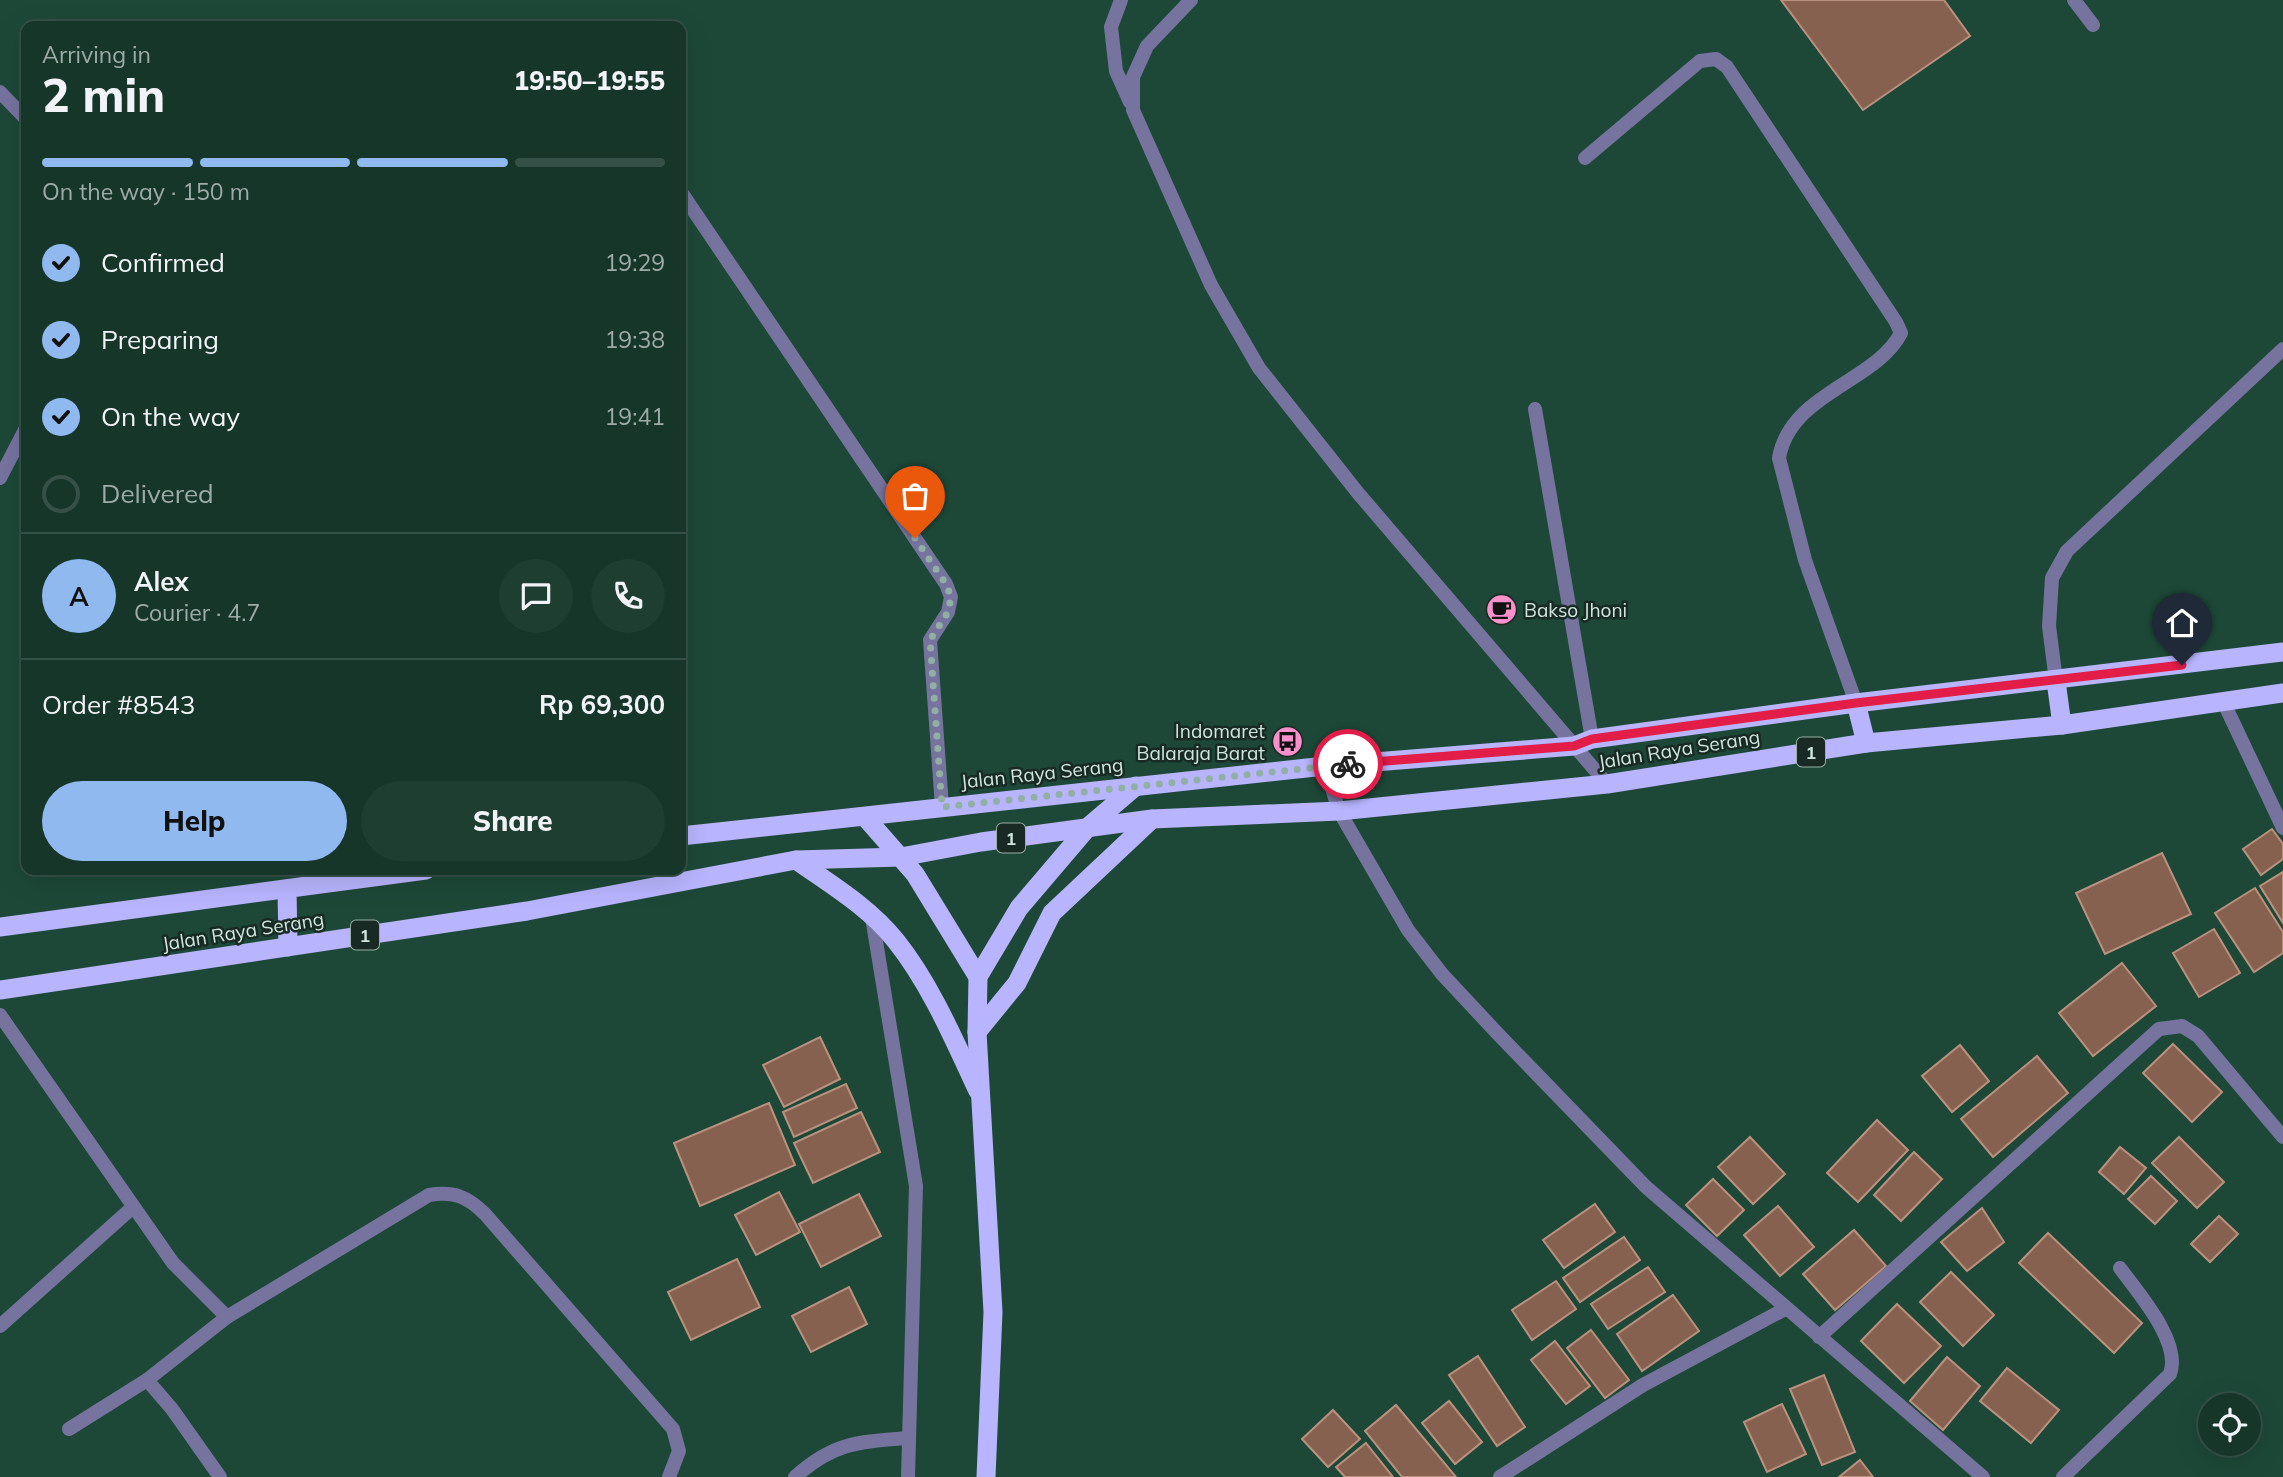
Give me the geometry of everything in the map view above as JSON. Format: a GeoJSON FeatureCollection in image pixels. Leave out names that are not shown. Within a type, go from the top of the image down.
{"type":"FeatureCollection","features":[{"type":"Feature","properties":{"kind":"highway","name":"Jalan Raya Serang"},"geometry":{"type":"LineString","coordinates":[[686,835],[1325,766],[1583,743],[1856,703],[2283,652]]}},
{"type":"Feature","properties":{"kind":"highway"},"geometry":{"type":"LineString","coordinates":[[2056,681],[2062,724]]}},
{"type":"Feature","properties":{"kind":"highway","name":"Jalan Raya Serang"},"geometry":{"type":"LineString","coordinates":[[0,990],[527,911],[796,860],[901,857],[1152,819],[1339,811],[1607,784],[1866,743],[2062,724],[2283,693]]}},
{"type":"Feature","properties":{"kind":"highway"},"geometry":{"type":"LineString","coordinates":[[1856,703],[1866,743]]}},
{"type":"Feature","properties":{"kind":"highway"},"geometry":{"type":"LineString","coordinates":[[986,1477],[993,1312],[977,1032],[978,977],[1019,908],[1088,827],[1136,786]]}},
{"type":"Feature","properties":{"kind":"highway"},"geometry":{"type":"LineString","coordinates":[[866,817],[901,857],[933,901],[978,977]]}},
{"type":"Feature","properties":{"kind":"highway"},"geometry":{"type":"LineString","coordinates":[[977,1032],[1017,984],[1052,913],[1152,819]]}},
{"type":"Feature","properties":{"kind":"highway"},"geometry":{"type":"LineString","coordinates":[[796,860],[872,917],[895,940],[917,973],[983,1101]]}},
{"type":"Feature","properties":{"kind":"highway","name":"Jalan Raya Serang"},"geometry":{"type":"LineString","coordinates":[[0,928],[389,875]]}},
{"type":"Feature","properties":{"kind":"highway"},"geometry":{"type":"LineString","coordinates":[[287,889],[288,947]]}},
{"type":"Feature","properties":{"kind":"street"},"geometry":{"type":"LineString","coordinates":[[1121,0],[1111,27],[1116,71],[1211,285],[1259,368],[1358,493],[1583,743],[1607,784]]}},
{"type":"Feature","properties":{"kind":"street"},"geometry":{"type":"LineString","coordinates":[[1133,110],[1133,77],[1147,46],[1191,0]]}},
{"type":"Feature","properties":{"kind":"street"},"geometry":{"type":"LineString","coordinates":[[2074,0],[2093,25]]}},
{"type":"Feature","properties":{"kind":"street"},"geometry":{"type":"LineString","coordinates":[[1585,158],[1700,61],[1716,60],[1727,67],[1896,322],[1901,333],[1898,338],[1873,362],[1821,397],[1789,433],[1781,446],[1779,458],[1805,560],[1856,703]]}},
{"type":"Feature","properties":{"kind":"street"},"geometry":{"type":"LineString","coordinates":[[0,92],[21,114]]}},
{"type":"Feature","properties":{"kind":"street"},"geometry":{"type":"LineString","coordinates":[[686,199],[946,584],[951,597],[948,612],[930,640],[942,807]]}},
{"type":"Feature","properties":{"kind":"street"},"geometry":{"type":"LineString","coordinates":[[2056,681],[2049,626],[2052,578],[2067,551],[2283,349]]}},
{"type":"Feature","properties":{"kind":"street"},"geometry":{"type":"LineString","coordinates":[[1535,409],[1583,743]]}},
{"type":"Feature","properties":{"kind":"street"},"geometry":{"type":"LineString","coordinates":[[0,478],[21,438]]}},
{"type":"Feature","properties":{"kind":"street"},"geometry":{"type":"LineString","coordinates":[[2223,701],[2283,828]]}},
{"type":"Feature","properties":{"kind":"street"},"geometry":{"type":"LineString","coordinates":[[1325,766],[1339,811],[1408,930],[1442,974],[1646,1187],[1983,1477]]}},
{"type":"Feature","properties":{"kind":"street"},"geometry":{"type":"LineString","coordinates":[[872,917],[916,1186],[908,1477]]}},
{"type":"Feature","properties":{"kind":"street"},"geometry":{"type":"LineString","coordinates":[[0,1015],[173,1263],[227,1317]]}},
{"type":"Feature","properties":{"kind":"street"},"geometry":{"type":"LineString","coordinates":[[1819,1337],[2159,1029],[2182,1026],[2197,1036],[2283,1138]]}},
{"type":"Feature","properties":{"kind":"street"},"geometry":{"type":"LineString","coordinates":[[69,1429],[147,1380],[227,1317],[429,1195],[449,1191],[470,1200],[485,1214],[673,1430],[679,1451],[669,1477]]}},
{"type":"Feature","properties":{"kind":"street"},"geometry":{"type":"LineString","coordinates":[[0,1326],[133,1207]]}},
{"type":"Feature","properties":{"kind":"street"},"geometry":{"type":"LineString","coordinates":[[2063,1477],[2170,1374],[2173,1365],[2172,1354],[2159,1324],[2120,1268]]}},
{"type":"Feature","properties":{"kind":"street"},"geometry":{"type":"LineString","coordinates":[[1500,1477],[1643,1385],[1785,1308]]}},
{"type":"Feature","properties":{"kind":"street"},"geometry":{"type":"LineString","coordinates":[[147,1380],[172,1409],[220,1477]]}},
{"type":"Feature","properties":{"kind":"street"},"geometry":{"type":"LineString","coordinates":[[795,1477],[833,1449],[863,1442],[908,1438]]}},
{"type":"Feature","properties":{"kind":"building"},"geometry":{"type":"Polygon","coordinates":[[[1781,0],[1944,0],[1970,36],[1863,110],[1781,0]]]}},
{"type":"Feature","properties":{"kind":"building"},"geometry":{"type":"Polygon","coordinates":[[[2272,829],[2283,844],[2283,859],[2261,875],[2243,849],[2272,829]]]}},
{"type":"Feature","properties":{"kind":"building"},"geometry":{"type":"Polygon","coordinates":[[[2162,853],[2191,914],[2105,954],[2076,893],[2162,853]]]}},
{"type":"Feature","properties":{"kind":"building"},"geometry":{"type":"Polygon","coordinates":[[[2283,872],[2283,923],[2260,886],[2283,872]]]}},
{"type":"Feature","properties":{"kind":"building"},"geometry":{"type":"Polygon","coordinates":[[[2255,888],[2283,932],[2283,953],[2254,972],[2215,913],[2255,888]]]}},
{"type":"Feature","properties":{"kind":"building"},"geometry":{"type":"Polygon","coordinates":[[[2214,929],[2240,973],[2199,997],[2173,953],[2214,929]]]}},
{"type":"Feature","properties":{"kind":"building"},"geometry":{"type":"Polygon","coordinates":[[[2122,963],[2156,1006],[2093,1056],[2059,1013],[2122,963]]]}},
{"type":"Feature","properties":{"kind":"building"},"geometry":{"type":"Polygon","coordinates":[[[820,1037],[840,1079],[784,1107],[763,1065],[820,1037]]]}},
{"type":"Feature","properties":{"kind":"building"},"geometry":{"type":"Polygon","coordinates":[[[2173,1044],[2222,1092],[2192,1122],[2143,1073],[2173,1044]]]}},
{"type":"Feature","properties":{"kind":"building"},"geometry":{"type":"Polygon","coordinates":[[[1960,1045],[1989,1081],[1952,1112],[1922,1076],[1960,1045]]]}},
{"type":"Feature","properties":{"kind":"building"},"geometry":{"type":"Polygon","coordinates":[[[2037,1056],[2068,1093],[1993,1157],[1961,1119],[2037,1056]]]}},
{"type":"Feature","properties":{"kind":"building"},"geometry":{"type":"Polygon","coordinates":[[[846,1084],[857,1108],[794,1137],[783,1112],[846,1084]]]}},
{"type":"Feature","properties":{"kind":"building"},"geometry":{"type":"Polygon","coordinates":[[[769,1103],[795,1165],[700,1206],[674,1143],[769,1103]]]}},
{"type":"Feature","properties":{"kind":"building"},"geometry":{"type":"Polygon","coordinates":[[[861,1112],[880,1152],[813,1183],[794,1143],[861,1112]]]}},
{"type":"Feature","properties":{"kind":"building"},"geometry":{"type":"Polygon","coordinates":[[[1877,1120],[1908,1150],[1858,1202],[1827,1173],[1877,1120]]]}},
{"type":"Feature","properties":{"kind":"building"},"geometry":{"type":"Polygon","coordinates":[[[1750,1137],[1785,1174],[1753,1204],[1718,1167],[1750,1137]]]}},
{"type":"Feature","properties":{"kind":"building"},"geometry":{"type":"Polygon","coordinates":[[[2179,1137],[2224,1182],[2197,1208],[2152,1163],[2179,1137]]]}},
{"type":"Feature","properties":{"kind":"building"},"geometry":{"type":"Polygon","coordinates":[[[2120,1147],[2146,1168],[2124,1194],[2099,1172],[2120,1147]]]}},
{"type":"Feature","properties":{"kind":"building"},"geometry":{"type":"Polygon","coordinates":[[[1914,1152],[1942,1179],[1901,1221],[1874,1195],[1914,1152]]]}},
{"type":"Feature","properties":{"kind":"building"},"geometry":{"type":"Polygon","coordinates":[[[2151,1176],[2177,1201],[2155,1224],[2128,1199],[2151,1176]]]}},
{"type":"Feature","properties":{"kind":"building"},"geometry":{"type":"Polygon","coordinates":[[[1713,1179],[1744,1210],[1717,1236],[1686,1205],[1713,1179]]]}},
{"type":"Feature","properties":{"kind":"building"},"geometry":{"type":"Polygon","coordinates":[[[779,1192],[800,1232],[756,1255],[735,1215],[779,1192]]]}},
{"type":"Feature","properties":{"kind":"building"},"geometry":{"type":"Polygon","coordinates":[[[859,1194],[881,1236],[821,1267],[799,1224],[859,1194]]]}},
{"type":"Feature","properties":{"kind":"building"},"geometry":{"type":"Polygon","coordinates":[[[1595,1204],[1615,1232],[1564,1268],[1543,1240],[1595,1204]]]}},
{"type":"Feature","properties":{"kind":"building"},"geometry":{"type":"Polygon","coordinates":[[[1778,1206],[1814,1247],[1780,1276],[1744,1235],[1778,1206]]]}},
{"type":"Feature","properties":{"kind":"building"},"geometry":{"type":"Polygon","coordinates":[[[1982,1208],[2004,1242],[1967,1271],[1941,1242],[1982,1208]]]}},
{"type":"Feature","properties":{"kind":"building"},"geometry":{"type":"Polygon","coordinates":[[[2219,1216],[2238,1234],[2210,1262],[2191,1244],[2219,1216]]]}},
{"type":"Feature","properties":{"kind":"building"},"geometry":{"type":"Polygon","coordinates":[[[1854,1230],[1886,1266],[1835,1310],[1803,1274],[1854,1230]]]}},
{"type":"Feature","properties":{"kind":"building"},"geometry":{"type":"Polygon","coordinates":[[[2048,1233],[2142,1323],[2114,1353],[2019,1263],[2048,1233]]]}},
{"type":"Feature","properties":{"kind":"building"},"geometry":{"type":"Polygon","coordinates":[[[1624,1237],[1640,1260],[1580,1302],[1563,1278],[1624,1237]]]}},
{"type":"Feature","properties":{"kind":"building"},"geometry":{"type":"Polygon","coordinates":[[[737,1259],[760,1307],[691,1340],[668,1292],[737,1259]]]}},
{"type":"Feature","properties":{"kind":"building"},"geometry":{"type":"Polygon","coordinates":[[[1648,1267],[1665,1292],[1608,1329],[1591,1304],[1648,1267]]]}},
{"type":"Feature","properties":{"kind":"building"},"geometry":{"type":"Polygon","coordinates":[[[1951,1272],[1994,1315],[1963,1346],[1920,1302],[1951,1272]]]}},
{"type":"Feature","properties":{"kind":"building"},"geometry":{"type":"Polygon","coordinates":[[[1556,1281],[1576,1309],[1532,1340],[1512,1310],[1556,1281]]]}},
{"type":"Feature","properties":{"kind":"building"},"geometry":{"type":"Polygon","coordinates":[[[849,1287],[867,1324],[811,1352],[792,1316],[849,1287]]]}},
{"type":"Feature","properties":{"kind":"building"},"geometry":{"type":"Polygon","coordinates":[[[1673,1295],[1699,1331],[1642,1371],[1617,1334],[1673,1295]]]}},
{"type":"Feature","properties":{"kind":"building"},"geometry":{"type":"Polygon","coordinates":[[[1897,1304],[1941,1346],[1904,1383],[1861,1341],[1897,1304]]]}},
{"type":"Feature","properties":{"kind":"building"},"geometry":{"type":"Polygon","coordinates":[[[1591,1330],[1629,1380],[1605,1398],[1567,1348],[1591,1330]]]}},
{"type":"Feature","properties":{"kind":"building"},"geometry":{"type":"Polygon","coordinates":[[[1555,1341],[1590,1386],[1566,1404],[1531,1360],[1555,1341]]]}},
{"type":"Feature","properties":{"kind":"building"},"geometry":{"type":"Polygon","coordinates":[[[1478,1356],[1525,1427],[1497,1446],[1449,1375],[1478,1356]]]}},
{"type":"Feature","properties":{"kind":"building"},"geometry":{"type":"Polygon","coordinates":[[[1947,1357],[1980,1386],[1943,1430],[1910,1401],[1947,1357]]]}},
{"type":"Feature","properties":{"kind":"building"},"geometry":{"type":"Polygon","coordinates":[[[2007,1368],[2059,1410],[2031,1443],[1980,1401],[2007,1368]]]}},
{"type":"Feature","properties":{"kind":"building"},"geometry":{"type":"Polygon","coordinates":[[[1824,1375],[1855,1452],[1822,1465],[1790,1389],[1824,1375]]]}},
{"type":"Feature","properties":{"kind":"building"},"geometry":{"type":"Polygon","coordinates":[[[1449,1401],[1482,1442],[1455,1464],[1422,1423],[1449,1401]]]}},
{"type":"Feature","properties":{"kind":"building"},"geometry":{"type":"Polygon","coordinates":[[[1782,1404],[1806,1454],[1767,1472],[1744,1422],[1782,1404]]]}},
{"type":"Feature","properties":{"kind":"building"},"geometry":{"type":"Polygon","coordinates":[[[1396,1405],[1456,1477],[1402,1477],[1365,1431],[1396,1405]]]}},
{"type":"Feature","properties":{"kind":"building"},"geometry":{"type":"Polygon","coordinates":[[[1333,1410],[1360,1439],[1328,1467],[1302,1439],[1333,1410]]]}},
{"type":"Feature","properties":{"kind":"building"},"geometry":{"type":"Polygon","coordinates":[[[1366,1443],[1393,1477],[1345,1477],[1336,1467],[1366,1443]]]}},
{"type":"Feature","properties":{"kind":"building"},"geometry":{"type":"Polygon","coordinates":[[[1860,1460],[1873,1477],[1839,1477],[1860,1460]]]}},
{"type":"Feature","properties":{"kind":"way so far"},"geometry":{"type":"LineString","coordinates":[[915,538],[946,584],[951,597],[948,612],[930,640],[942,807],[1348,764]]}},
{"type":"Feature","properties":{"kind":"place","name":"Bakso Jhoni"},"geometry":{"type":"Point","coordinates":[1501,610]}},
{"type":"Feature","properties":{"kind":"place","name":"Indomaret Balaraja Barat"},"geometry":{"type":"Point","coordinates":[1288,742]}},
{"type":"Feature","properties":{"kind":"route"},"geometry":{"type":"LineString","coordinates":[[1348,764],[1574,746],[1592,739],[1856,703],[2182,665]]}}]}
